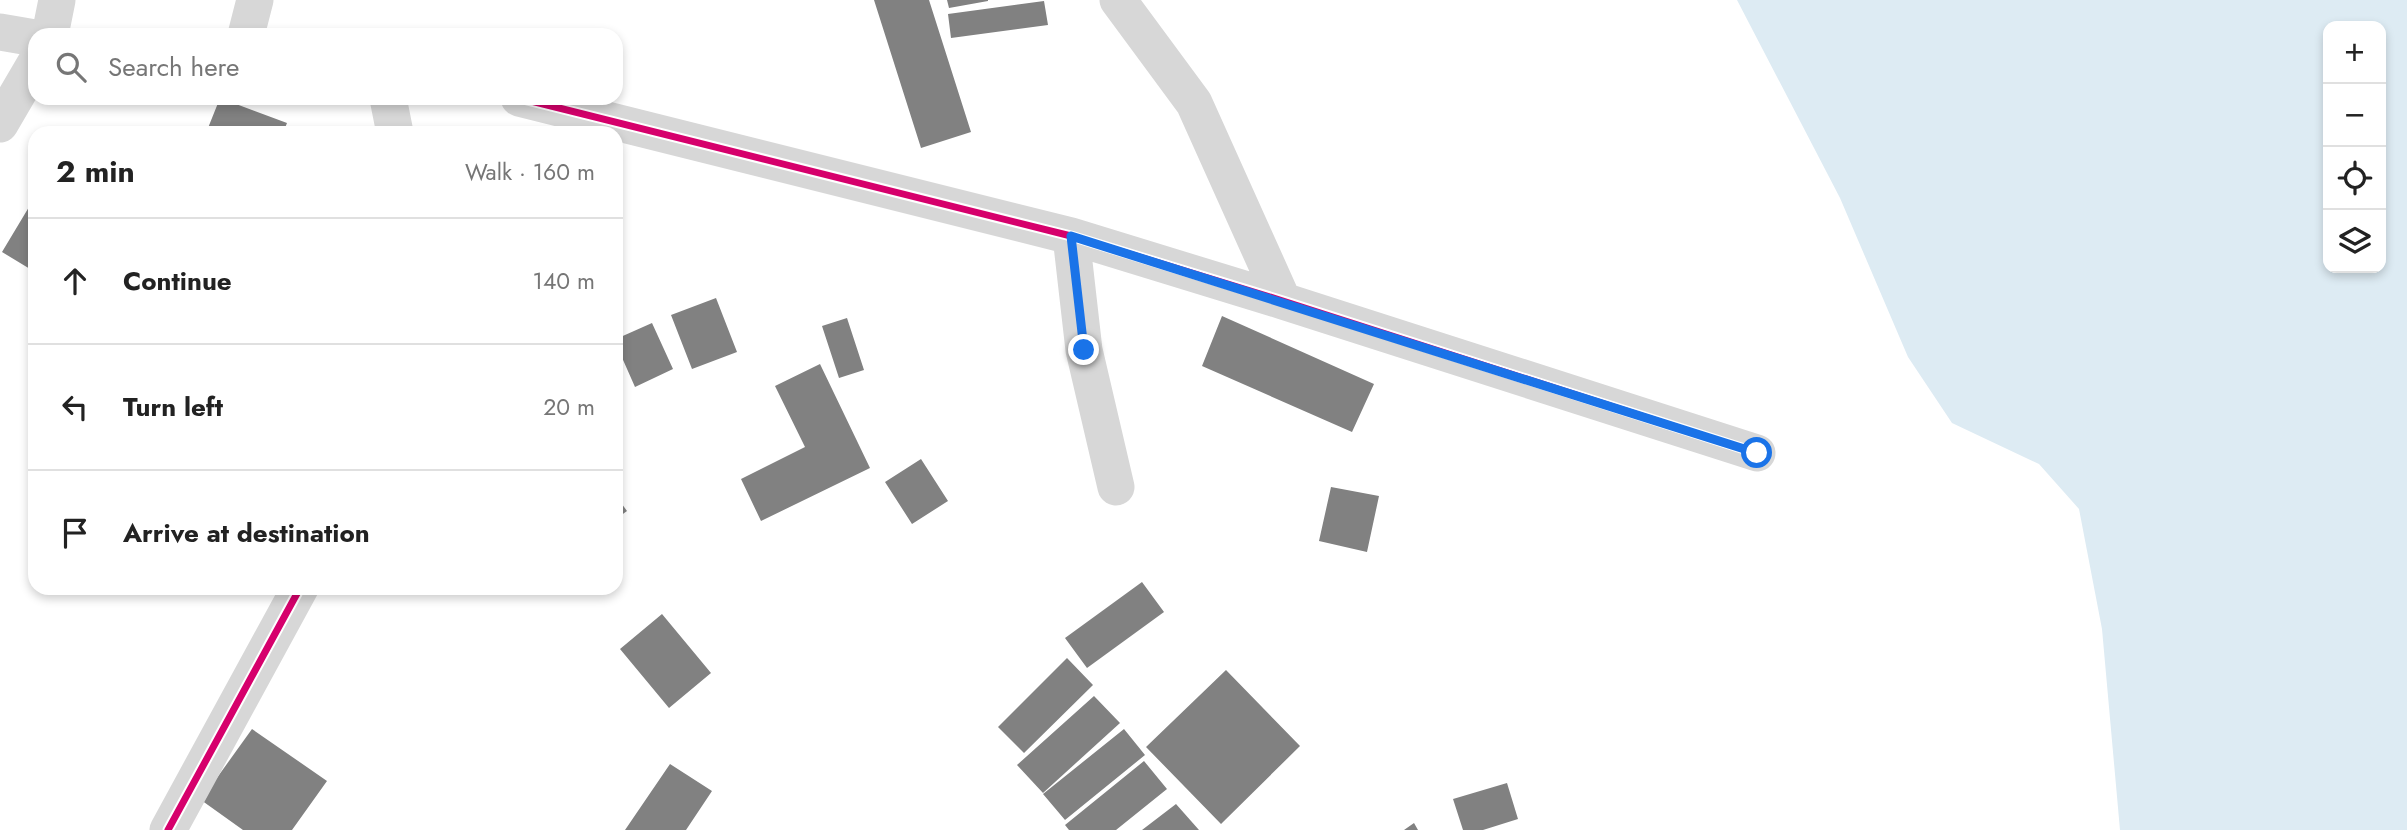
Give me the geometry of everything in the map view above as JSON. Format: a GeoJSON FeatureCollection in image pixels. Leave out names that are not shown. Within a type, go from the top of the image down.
{"type":"FeatureCollection","features":[{"type":"Feature","properties":{"kind":"street"},"geometry":{"type":"LineString","coordinates":[[51,28],[57,0]]}},
{"type":"Feature","properties":{"kind":"street"},"geometry":{"type":"LineString","coordinates":[[248,28],[255,0]]}},
{"type":"Feature","properties":{"kind":"street"},"geometry":{"type":"LineString","coordinates":[[1118,0],[1194,103],[1283,301]]}},
{"type":"Feature","properties":{"kind":"street"},"geometry":{"type":"LineString","coordinates":[[0,32],[28,37]]}},
{"type":"Feature","properties":{"kind":"street"},"geometry":{"type":"LineString","coordinates":[[0,124],[28,76]]}},
{"type":"Feature","properties":{"kind":"street"},"geometry":{"type":"LineString","coordinates":[[389,105],[394,126]]}},
{"type":"Feature","properties":{"kind":"street"},"geometry":{"type":"LineString","coordinates":[[547,105],[1071,236],[1757,453]]}},
{"type":"Feature","properties":{"kind":"street"},"geometry":{"type":"LineString","coordinates":[[1071,236],[1084,350],[1116,487]]}},
{"type":"Feature","properties":{"kind":"street"},"geometry":{"type":"LineString","coordinates":[[168,830],[296,595]]}},
{"type":"Feature","properties":{"kind":"shaded area"},"geometry":{"type":"Polygon","coordinates":[[[1737,0],[2407,0],[2407,830],[2120,830],[2102,629],[2079,509],[2039,464],[1952,423],[1908,357],[1840,198],[1737,0]]]}},
{"type":"Feature","properties":{"kind":"building"},"geometry":{"type":"Polygon","coordinates":[[[874,0],[929,0],[971,132],[921,148],[874,0]]]}},
{"type":"Feature","properties":{"kind":"building"},"geometry":{"type":"Polygon","coordinates":[[[947,0],[988,0],[988,1],[949,8],[947,0]]]}},
{"type":"Feature","properties":{"kind":"building"},"geometry":{"type":"Polygon","coordinates":[[[1044,1],[1048,25],[951,38],[948,14],[1044,1]]]}},
{"type":"Feature","properties":{"kind":"building"},"geometry":{"type":"Polygon","coordinates":[[[217,105],[239,105],[287,123],[286,126],[209,126],[217,105]]]}},
{"type":"Feature","properties":{"kind":"building"},"geometry":{"type":"Polygon","coordinates":[[[28,209],[28,268],[2,252],[28,209]]]}},
{"type":"Feature","properties":{"kind":"building"},"geometry":{"type":"Polygon","coordinates":[[[716,298],[737,352],[692,369],[671,315],[716,298]]]}},
{"type":"Feature","properties":{"kind":"building"},"geometry":{"type":"Polygon","coordinates":[[[1222,316],[1374,384],[1352,432],[1202,366],[1222,316]]]}},
{"type":"Feature","properties":{"kind":"building"},"geometry":{"type":"Polygon","coordinates":[[[847,318],[864,370],[839,378],[822,326],[847,318]]]}},
{"type":"Feature","properties":{"kind":"building"},"geometry":{"type":"Polygon","coordinates":[[[652,323],[673,369],[635,387],[623,360],[623,336],[652,323]]]}},
{"type":"Feature","properties":{"kind":"building"},"geometry":{"type":"Polygon","coordinates":[[[820,364],[870,468],[761,521],[741,479],[805,447],[775,386],[820,364]]]}},
{"type":"Feature","properties":{"kind":"building"},"geometry":{"type":"Polygon","coordinates":[[[921,459],[948,501],[912,524],[885,482],[921,459]]]}},
{"type":"Feature","properties":{"kind":"building"},"geometry":{"type":"Polygon","coordinates":[[[1331,487],[1379,496],[1367,552],[1319,541],[1331,487]]]}},
{"type":"Feature","properties":{"kind":"building"},"geometry":{"type":"Polygon","coordinates":[[[1142,582],[1164,612],[1087,668],[1065,638],[1142,582]]]}},
{"type":"Feature","properties":{"kind":"building"},"geometry":{"type":"Polygon","coordinates":[[[662,614],[711,673],[669,708],[620,649],[662,614]]]}},
{"type":"Feature","properties":{"kind":"building"},"geometry":{"type":"Polygon","coordinates":[[[1067,658],[1093,685],[1024,753],[998,727],[1067,658]]]}},
{"type":"Feature","properties":{"kind":"building"},"geometry":{"type":"Polygon","coordinates":[[[1226,670],[1300,746],[1221,824],[1146,747],[1226,670]]]}},
{"type":"Feature","properties":{"kind":"building"},"geometry":{"type":"Polygon","coordinates":[[[1094,696],[1120,723],[1043,793],[1017,765],[1094,696]]]}},
{"type":"Feature","properties":{"kind":"building"},"geometry":{"type":"Polygon","coordinates":[[[252,729],[327,781],[292,830],[243,830],[201,800],[252,729]]]}},
{"type":"Feature","properties":{"kind":"building"},"geometry":{"type":"Polygon","coordinates":[[[1124,729],[1145,755],[1065,820],[1043,794],[1124,729]]]}},
{"type":"Feature","properties":{"kind":"building"},"geometry":{"type":"Polygon","coordinates":[[[1144,761],[1167,789],[1116,830],[1069,830],[1065,825],[1144,761]]]}},
{"type":"Feature","properties":{"kind":"building"},"geometry":{"type":"Polygon","coordinates":[[[670,764],[712,791],[686,830],[625,830],[670,764]]]}},
{"type":"Feature","properties":{"kind":"building"},"geometry":{"type":"Polygon","coordinates":[[[1507,783],[1518,819],[1483,830],[1463,830],[1453,799],[1507,783]]]}},
{"type":"Feature","properties":{"kind":"building"},"geometry":{"type":"Polygon","coordinates":[[[1176,804],[1199,830],[1142,830],[1176,804]]]}},
{"type":"Feature","properties":{"kind":"building"},"geometry":{"type":"Polygon","coordinates":[[[1414,823],[1418,830],[1404,830],[1414,823]]]}},
{"type":"Feature","properties":{"kind":"cycle path"},"geometry":{"type":"LineString","coordinates":[[547,105],[1071,236],[1757,453]]}},
{"type":"Feature","properties":{"kind":"cycle path"},"geometry":{"type":"LineString","coordinates":[[168,830],[296,595]]}},
{"type":"Feature","properties":{"kind":"route"},"geometry":{"type":"LineString","coordinates":[[1084,350],[1071,236],[1757,453]]}}]}
